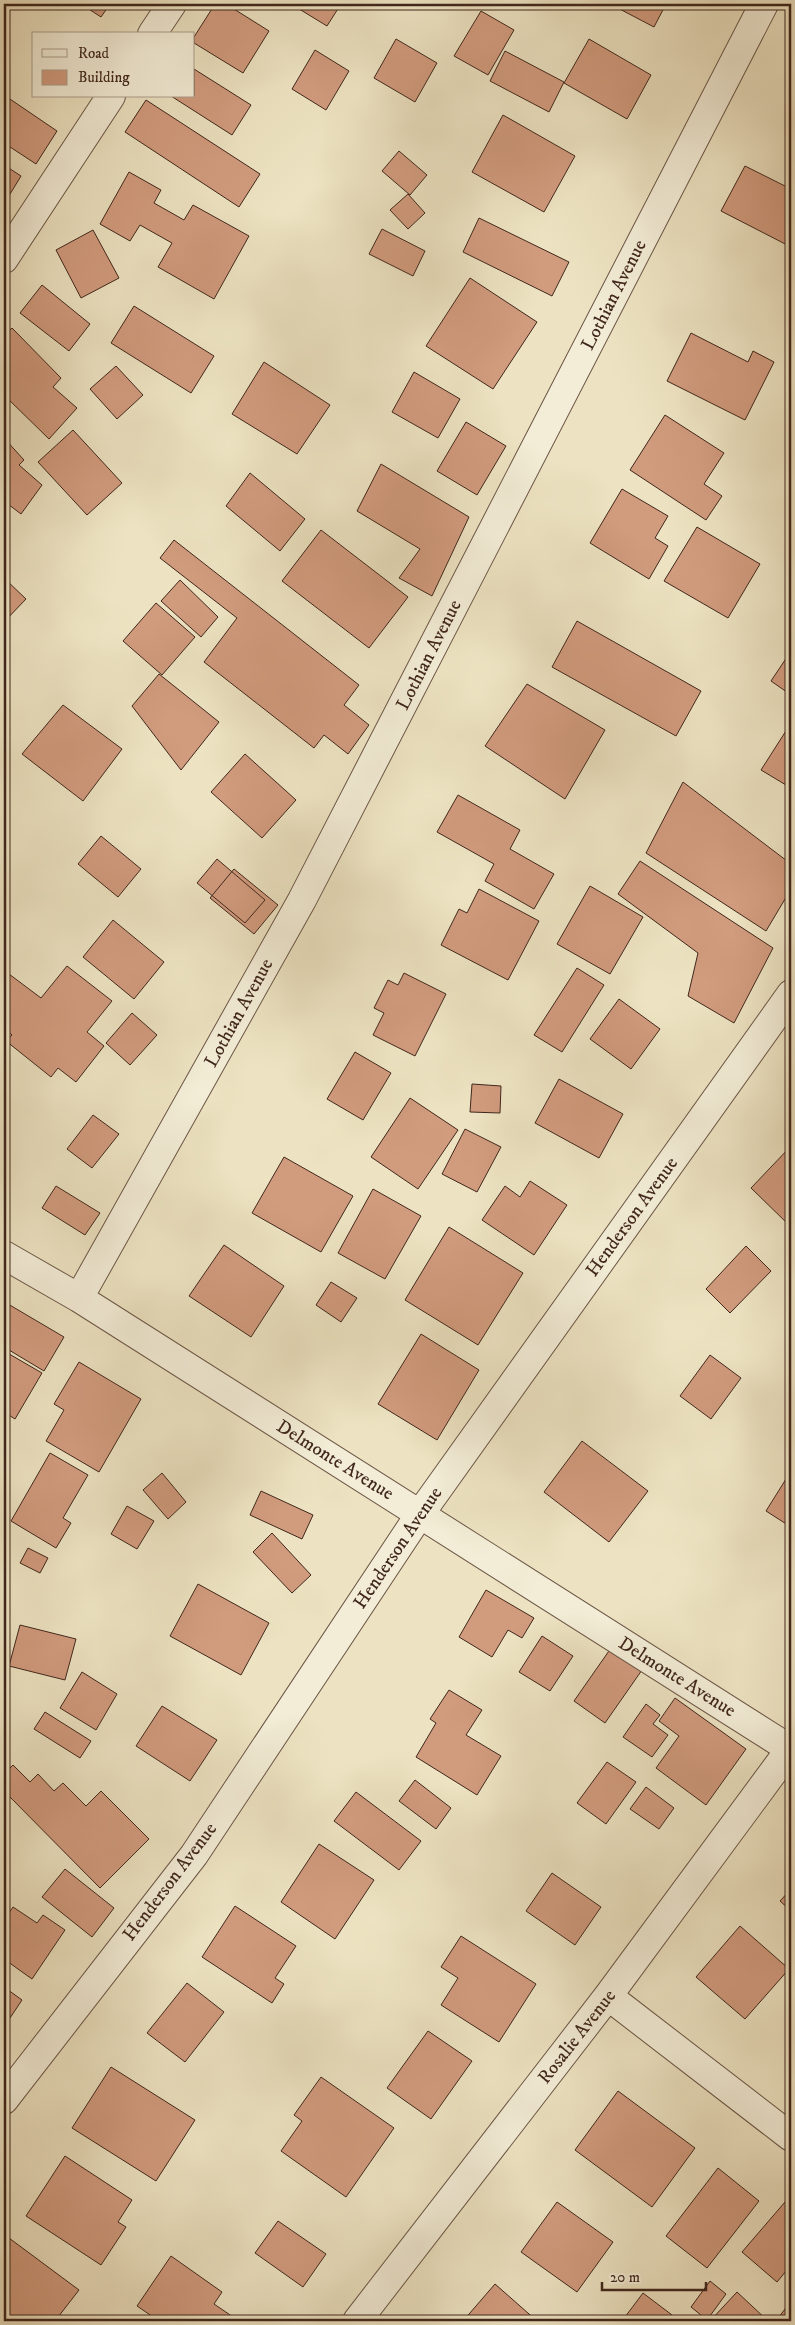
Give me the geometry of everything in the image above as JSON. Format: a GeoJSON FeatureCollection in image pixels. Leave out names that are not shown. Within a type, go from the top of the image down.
{"type":"FeatureCollection","features":[{"type":"Feature","properties":{"kind":"street"},"geometry":{"type":"LineString","coordinates":[[153,32],[172,4]]}},
{"type":"Feature","properties":{"kind":"street","name":"Lothian Avenue"},"geometry":{"type":"LineString","coordinates":[[79,1298],[302,900],[764,4]]}},
{"type":"Feature","properties":{"kind":"street"},"geometry":{"type":"LineString","coordinates":[[4,259],[110,98]]}},
{"type":"Feature","properties":{"kind":"street","name":"Henderson Avenue"},"geometry":{"type":"LineString","coordinates":[[4,2100],[194,1854],[420,1514],[791,994]]}},
{"type":"Feature","properties":{"kind":"street","name":"Delmonte Avenue"},"geometry":{"type":"LineString","coordinates":[[4,1255],[79,1298],[791,1749]]}},
{"type":"Feature","properties":{"kind":"street","name":"Rosalie Avenue"},"geometry":{"type":"LineString","coordinates":[[357,2321],[608,1996],[791,1749]]}},
{"type":"Feature","properties":{"kind":"street"},"geometry":{"type":"LineString","coordinates":[[608,1996],[791,2137]]}},
{"type":"Feature","properties":{"kind":"building"},"geometry":{"type":"Polygon","coordinates":[[[81,4],[110,4],[101,17],[81,4]]]}},
{"type":"Feature","properties":{"kind":"building"},"geometry":{"type":"Polygon","coordinates":[[[215,4],[226,4],[269,31],[243,73],[195,44],[195,35],[215,4]]]}},
{"type":"Feature","properties":{"kind":"building"},"geometry":{"type":"Polygon","coordinates":[[[291,4],[341,4],[327,26],[291,4]]]}},
{"type":"Feature","properties":{"kind":"building"},"geometry":{"type":"Polygon","coordinates":[[[613,4],[666,4],[654,27],[613,4]]]}},
{"type":"Feature","properties":{"kind":"building"},"geometry":{"type":"Polygon","coordinates":[[[481,11],[514,30],[488,75],[454,56],[481,11]]]}},
{"type":"Feature","properties":{"kind":"building"},"geometry":{"type":"Polygon","coordinates":[[[396,39],[437,63],[415,102],[374,78],[396,39]]]}},
{"type":"Feature","properties":{"kind":"building"},"geometry":{"type":"Polygon","coordinates":[[[589,39],[651,75],[627,119],[564,83],[589,39]]]}},
{"type":"Feature","properties":{"kind":"building"},"geometry":{"type":"Polygon","coordinates":[[[315,50],[349,71],[326,110],[292,89],[315,50]]]}},
{"type":"Feature","properties":{"kind":"building"},"geometry":{"type":"Polygon","coordinates":[[[505,51],[564,82],[549,112],[490,81],[505,51]]]}},
{"type":"Feature","properties":{"kind":"building"},"geometry":{"type":"Polygon","coordinates":[[[195,70],[251,105],[232,135],[174,98],[195,98],[195,70]]]}},
{"type":"Feature","properties":{"kind":"building"},"geometry":{"type":"Polygon","coordinates":[[[4,95],[57,131],[36,164],[4,143],[4,95]]]}},
{"type":"Feature","properties":{"kind":"building"},"geometry":{"type":"Polygon","coordinates":[[[146,100],[260,174],[239,207],[125,132],[146,100]]]}},
{"type":"Feature","properties":{"kind":"building"},"geometry":{"type":"Polygon","coordinates":[[[503,115],[575,156],[544,212],[472,172],[503,115]]]}},
{"type":"Feature","properties":{"kind":"building"},"geometry":{"type":"Polygon","coordinates":[[[399,151],[427,175],[410,195],[382,171],[399,151]]]}},
{"type":"Feature","properties":{"kind":"building"},"geometry":{"type":"Polygon","coordinates":[[[4,165],[21,176],[4,204],[4,165]]]}},
{"type":"Feature","properties":{"kind":"building"},"geometry":{"type":"Polygon","coordinates":[[[745,166],[791,189],[791,247],[721,211],[745,166]]]}},
{"type":"Feature","properties":{"kind":"building"},"geometry":{"type":"Polygon","coordinates":[[[129,172],[161,190],[154,203],[184,220],[193,205],[249,236],[214,299],[158,267],[172,243],[140,225],[130,241],[100,224],[129,172]]]}},
{"type":"Feature","properties":{"kind":"building"},"geometry":{"type":"Polygon","coordinates":[[[408,194],[425,213],[408,229],[390,210],[408,194]]]}},
{"type":"Feature","properties":{"kind":"building"},"geometry":{"type":"Polygon","coordinates":[[[479,218],[569,262],[552,296],[463,252],[479,218]]]}},
{"type":"Feature","properties":{"kind":"building"},"geometry":{"type":"Polygon","coordinates":[[[382,229],[425,251],[413,276],[369,254],[382,229]]]}},
{"type":"Feature","properties":{"kind":"building"},"geometry":{"type":"Polygon","coordinates":[[[93,230],[119,278],[81,298],[56,250],[93,230]]]}},
{"type":"Feature","properties":{"kind":"building"},"geometry":{"type":"Polygon","coordinates":[[[470,278],[537,322],[493,389],[426,346],[470,278]]]}},
{"type":"Feature","properties":{"kind":"building"},"geometry":{"type":"Polygon","coordinates":[[[42,285],[90,324],[69,351],[20,313],[42,285]]]}},
{"type":"Feature","properties":{"kind":"building"},"geometry":{"type":"Polygon","coordinates":[[[134,306],[214,356],[191,393],[111,343],[134,306]]]}},
{"type":"Feature","properties":{"kind":"building"},"geometry":{"type":"Polygon","coordinates":[[[12,328],[61,378],[53,387],[77,408],[49,439],[4,395],[4,336],[12,328]]]}},
{"type":"Feature","properties":{"kind":"building"},"geometry":{"type":"Polygon","coordinates":[[[691,333],[748,362],[753,351],[774,362],[745,420],[667,381],[691,333]]]}},
{"type":"Feature","properties":{"kind":"building"},"geometry":{"type":"Polygon","coordinates":[[[264,362],[330,405],[297,454],[232,414],[264,362]]]}},
{"type":"Feature","properties":{"kind":"building"},"geometry":{"type":"Polygon","coordinates":[[[116,366],[143,395],[117,419],[90,389],[116,366]]]}},
{"type":"Feature","properties":{"kind":"building"},"geometry":{"type":"Polygon","coordinates":[[[414,372],[460,399],[438,438],[392,412],[414,372]]]}},
{"type":"Feature","properties":{"kind":"building"},"geometry":{"type":"Polygon","coordinates":[[[665,415],[724,453],[704,484],[722,496],[706,520],[630,470],[665,415]]]}},
{"type":"Feature","properties":{"kind":"building"},"geometry":{"type":"Polygon","coordinates":[[[466,422],[506,446],[477,495],[437,471],[466,422]]]}},
{"type":"Feature","properties":{"kind":"building"},"geometry":{"type":"Polygon","coordinates":[[[73,430],[122,483],[87,515],[38,462],[73,430]]]}},
{"type":"Feature","properties":{"kind":"building"},"geometry":{"type":"Polygon","coordinates":[[[4,438],[24,460],[19,465],[42,485],[21,514],[4,501],[4,438]]]}},
{"type":"Feature","properties":{"kind":"building"},"geometry":{"type":"Polygon","coordinates":[[[381,464],[469,517],[432,596],[399,578],[420,549],[357,511],[381,464]]]}},
{"type":"Feature","properties":{"kind":"building"},"geometry":{"type":"Polygon","coordinates":[[[250,473],[305,519],[280,551],[226,506],[250,473]]]}},
{"type":"Feature","properties":{"kind":"building"},"geometry":{"type":"Polygon","coordinates":[[[622,489],[668,516],[655,538],[668,546],[649,579],[590,543],[622,489]]]}},
{"type":"Feature","properties":{"kind":"building"},"geometry":{"type":"Polygon","coordinates":[[[697,527],[760,564],[728,618],[664,581],[697,527]]]}},
{"type":"Feature","properties":{"kind":"building"},"geometry":{"type":"Polygon","coordinates":[[[321,530],[408,597],[369,648],[282,581],[321,530]]]}},
{"type":"Feature","properties":{"kind":"building"},"geometry":{"type":"Polygon","coordinates":[[[174,540],[359,685],[344,705],[369,725],[348,754],[324,735],[314,748],[204,662],[237,618],[160,558],[174,540]]]}},
{"type":"Feature","properties":{"kind":"building"},"geometry":{"type":"Polygon","coordinates":[[[4,578],[26,599],[4,622],[4,578]]]}},
{"type":"Feature","properties":{"kind":"building"},"geometry":{"type":"Polygon","coordinates":[[[180,580],[218,617],[201,637],[161,601],[180,580]]]}},
{"type":"Feature","properties":{"kind":"building"},"geometry":{"type":"Polygon","coordinates":[[[156,603],[195,637],[162,675],[123,641],[156,603]]]}},
{"type":"Feature","properties":{"kind":"building"},"geometry":{"type":"Polygon","coordinates":[[[577,621],[701,691],[676,736],[552,667],[577,621]]]}},
{"type":"Feature","properties":{"kind":"building"},"geometry":{"type":"Polygon","coordinates":[[[791,651],[791,695],[771,681],[791,651]]]}},
{"type":"Feature","properties":{"kind":"building"},"geometry":{"type":"Polygon","coordinates":[[[159,674],[219,722],[181,770],[132,706],[159,674]]]}},
{"type":"Feature","properties":{"kind":"building"},"geometry":{"type":"Polygon","coordinates":[[[527,684],[605,730],[565,799],[485,746],[527,684]]]}},
{"type":"Feature","properties":{"kind":"building"},"geometry":{"type":"Polygon","coordinates":[[[63,705],[122,749],[83,801],[22,754],[63,705]]]}},
{"type":"Feature","properties":{"kind":"building"},"geometry":{"type":"Polygon","coordinates":[[[791,723],[791,788],[761,770],[791,723]]]}},
{"type":"Feature","properties":{"kind":"building"},"geometry":{"type":"Polygon","coordinates":[[[245,754],[296,800],[262,838],[211,792],[245,754]]]}},
{"type":"Feature","properties":{"kind":"building"},"geometry":{"type":"Polygon","coordinates":[[[683,782],[791,864],[791,889],[766,931],[646,853],[683,782]]]}},
{"type":"Feature","properties":{"kind":"building"},"geometry":{"type":"Polygon","coordinates":[[[458,795],[520,830],[510,849],[554,874],[534,909],[485,881],[494,864],[437,832],[458,795]]]}},
{"type":"Feature","properties":{"kind":"building"},"geometry":{"type":"Polygon","coordinates":[[[101,836],[141,869],[118,897],[78,864],[101,836]]]}},
{"type":"Feature","properties":{"kind":"building"},"geometry":{"type":"Polygon","coordinates":[[[217,859],[265,900],[245,923],[197,883],[217,859]]]}},
{"type":"Feature","properties":{"kind":"building"},"geometry":{"type":"Polygon","coordinates":[[[640,861],[773,948],[734,1023],[688,996],[698,953],[618,894],[640,861]]]}},
{"type":"Feature","properties":{"kind":"building"},"geometry":{"type":"Polygon","coordinates":[[[234,869],[278,905],[254,934],[210,898],[234,869]]]}},
{"type":"Feature","properties":{"kind":"building"},"geometry":{"type":"Polygon","coordinates":[[[590,886],[643,917],[610,974],[557,944],[590,886]]]}},
{"type":"Feature","properties":{"kind":"building"},"geometry":{"type":"Polygon","coordinates":[[[479,889],[539,921],[508,980],[441,945],[459,909],[467,913],[479,889]]]}},
{"type":"Feature","properties":{"kind":"building"},"geometry":{"type":"Polygon","coordinates":[[[113,920],[164,962],[134,999],[83,957],[113,920]]]}},
{"type":"Feature","properties":{"kind":"building"},"geometry":{"type":"Polygon","coordinates":[[[67,966],[112,1001],[87,1032],[104,1046],[76,1082],[58,1068],[51,1077],[6,1041],[12,1035],[4,1028],[4,980],[9,974],[41,998],[67,966]]]}},
{"type":"Feature","properties":{"kind":"building"},"geometry":{"type":"Polygon","coordinates":[[[577,968],[604,985],[562,1052],[534,1035],[577,968]]]}},
{"type":"Feature","properties":{"kind":"building"},"geometry":{"type":"Polygon","coordinates":[[[404,973],[446,994],[415,1056],[373,1035],[384,1013],[374,1008],[388,980],[398,985],[404,973]]]}},
{"type":"Feature","properties":{"kind":"building"},"geometry":{"type":"Polygon","coordinates":[[[619,999],[660,1029],[631,1069],[590,1039],[619,999]]]}},
{"type":"Feature","properties":{"kind":"building"},"geometry":{"type":"Polygon","coordinates":[[[132,1013],[157,1035],[130,1065],[106,1043],[132,1013]]]}},
{"type":"Feature","properties":{"kind":"building"},"geometry":{"type":"Polygon","coordinates":[[[355,1052],[391,1073],[363,1120],[327,1099],[355,1052]]]}},
{"type":"Feature","properties":{"kind":"building"},"geometry":{"type":"Polygon","coordinates":[[[559,1079],[623,1114],[599,1158],[535,1123],[559,1079]]]}},
{"type":"Feature","properties":{"kind":"building"},"geometry":{"type":"Polygon","coordinates":[[[472,1084],[501,1086],[500,1113],[470,1112],[472,1084]]]}},
{"type":"Feature","properties":{"kind":"building"},"geometry":{"type":"Polygon","coordinates":[[[410,1098],[458,1130],[418,1189],[371,1157],[410,1098]]]}},
{"type":"Feature","properties":{"kind":"building"},"geometry":{"type":"Polygon","coordinates":[[[93,1115],[119,1134],[92,1168],[67,1149],[93,1115]]]}},
{"type":"Feature","properties":{"kind":"building"},"geometry":{"type":"Polygon","coordinates":[[[465,1129],[501,1147],[477,1192],[442,1174],[465,1129]]]}},
{"type":"Feature","properties":{"kind":"building"},"geometry":{"type":"Polygon","coordinates":[[[791,1146],[791,1227],[751,1188],[791,1146]]]}},
{"type":"Feature","properties":{"kind":"building"},"geometry":{"type":"Polygon","coordinates":[[[284,1157],[353,1196],[321,1252],[252,1213],[284,1157]]]}},
{"type":"Feature","properties":{"kind":"building"},"geometry":{"type":"Polygon","coordinates":[[[530,1181],[567,1205],[534,1255],[482,1220],[505,1186],[520,1197],[530,1181]]]}},
{"type":"Feature","properties":{"kind":"building"},"geometry":{"type":"Polygon","coordinates":[[[56,1186],[100,1213],[85,1235],[42,1208],[56,1186]]]}},
{"type":"Feature","properties":{"kind":"building"},"geometry":{"type":"Polygon","coordinates":[[[373,1189],[421,1216],[385,1279],[338,1253],[373,1189]]]}},
{"type":"Feature","properties":{"kind":"building"},"geometry":{"type":"Polygon","coordinates":[[[449,1227],[523,1273],[478,1345],[405,1300],[449,1227]]]}},
{"type":"Feature","properties":{"kind":"building"},"geometry":{"type":"Polygon","coordinates":[[[224,1245],[284,1286],[251,1337],[189,1296],[224,1245]]]}},
{"type":"Feature","properties":{"kind":"building"},"geometry":{"type":"Polygon","coordinates":[[[746,1246],[771,1271],[730,1313],[706,1289],[746,1246]]]}},
{"type":"Feature","properties":{"kind":"building"},"geometry":{"type":"Polygon","coordinates":[[[331,1282],[357,1298],[341,1322],[316,1305],[331,1282]]]}},
{"type":"Feature","properties":{"kind":"building"},"geometry":{"type":"Polygon","coordinates":[[[8,1304],[64,1337],[44,1371],[4,1347],[4,1312],[8,1304]]]}},
{"type":"Feature","properties":{"kind":"building"},"geometry":{"type":"Polygon","coordinates":[[[421,1334],[479,1370],[437,1440],[378,1404],[421,1334]]]}},
{"type":"Feature","properties":{"kind":"building"},"geometry":{"type":"Polygon","coordinates":[[[4,1351],[42,1373],[15,1419],[4,1412],[4,1351]]]}},
{"type":"Feature","properties":{"kind":"building"},"geometry":{"type":"Polygon","coordinates":[[[710,1355],[741,1378],[711,1419],[680,1396],[710,1355]]]}},
{"type":"Feature","properties":{"kind":"building"},"geometry":{"type":"Polygon","coordinates":[[[79,1362],[141,1399],[99,1472],[46,1441],[64,1410],[54,1404],[79,1362]]]}},
{"type":"Feature","properties":{"kind":"building"},"geometry":{"type":"Polygon","coordinates":[[[582,1441],[648,1491],[609,1542],[544,1492],[582,1441]]]}},
{"type":"Feature","properties":{"kind":"building"},"geometry":{"type":"Polygon","coordinates":[[[50,1453],[88,1475],[63,1518],[71,1523],[56,1548],[11,1521],[50,1453]]]}},
{"type":"Feature","properties":{"kind":"building"},"geometry":{"type":"Polygon","coordinates":[[[791,1471],[791,1527],[766,1511],[791,1471]]]}},
{"type":"Feature","properties":{"kind":"building"},"geometry":{"type":"Polygon","coordinates":[[[162,1473],[186,1502],[168,1519],[143,1490],[162,1473]]]}},
{"type":"Feature","properties":{"kind":"building"},"geometry":{"type":"Polygon","coordinates":[[[261,1491],[313,1515],[302,1539],[250,1515],[261,1491]]]}},
{"type":"Feature","properties":{"kind":"building"},"geometry":{"type":"Polygon","coordinates":[[[127,1506],[154,1521],[137,1549],[111,1534],[127,1506]]]}},
{"type":"Feature","properties":{"kind":"building"},"geometry":{"type":"Polygon","coordinates":[[[272,1533],[311,1575],[292,1593],[253,1552],[272,1533]]]}},
{"type":"Feature","properties":{"kind":"building"},"geometry":{"type":"Polygon","coordinates":[[[28,1548],[48,1558],[40,1573],[20,1563],[28,1548]]]}},
{"type":"Feature","properties":{"kind":"building"},"geometry":{"type":"Polygon","coordinates":[[[198,1584],[269,1623],[241,1675],[170,1636],[198,1584]]]}},
{"type":"Feature","properties":{"kind":"building"},"geometry":{"type":"Polygon","coordinates":[[[486,1590],[534,1618],[522,1638],[508,1630],[492,1657],[459,1637],[486,1590]]]}},
{"type":"Feature","properties":{"kind":"building"},"geometry":{"type":"Polygon","coordinates":[[[20,1625],[76,1639],[65,1680],[9,1666],[20,1625]]]}},
{"type":"Feature","properties":{"kind":"building"},"geometry":{"type":"Polygon","coordinates":[[[542,1636],[573,1656],[550,1691],[519,1672],[542,1636]]]}},
{"type":"Feature","properties":{"kind":"building"},"geometry":{"type":"Polygon","coordinates":[[[611,1648],[642,1670],[605,1723],[574,1701],[611,1648]]]}},
{"type":"Feature","properties":{"kind":"building"},"geometry":{"type":"Polygon","coordinates":[[[82,1672],[117,1694],[96,1730],[60,1708],[82,1672]]]}},
{"type":"Feature","properties":{"kind":"building"},"geometry":{"type":"Polygon","coordinates":[[[449,1690],[482,1710],[466,1735],[501,1756],[477,1795],[416,1757],[436,1723],[430,1719],[449,1690]]]}},
{"type":"Feature","properties":{"kind":"building"},"geometry":{"type":"Polygon","coordinates":[[[675,1698],[746,1749],[706,1805],[656,1768],[679,1736],[659,1721],[675,1698]]]}},
{"type":"Feature","properties":{"kind":"building"},"geometry":{"type":"Polygon","coordinates":[[[646,1704],[660,1715],[653,1724],[668,1735],[652,1757],[623,1737],[646,1704]]]}},
{"type":"Feature","properties":{"kind":"building"},"geometry":{"type":"Polygon","coordinates":[[[162,1706],[217,1740],[190,1781],[136,1746],[162,1706]]]}},
{"type":"Feature","properties":{"kind":"building"},"geometry":{"type":"Polygon","coordinates":[[[45,1712],[91,1741],[80,1758],[34,1729],[45,1712]]]}},
{"type":"Feature","properties":{"kind":"building"},"geometry":{"type":"Polygon","coordinates":[[[607,1762],[636,1782],[606,1824],[577,1803],[607,1762]]]}},
{"type":"Feature","properties":{"kind":"building"},"geometry":{"type":"Polygon","coordinates":[[[13,1765],[30,1782],[38,1774],[54,1791],[63,1783],[86,1806],[101,1791],[149,1839],[100,1888],[4,1791],[4,1774],[13,1765]]]}},
{"type":"Feature","properties":{"kind":"building"},"geometry":{"type":"Polygon","coordinates":[[[415,1780],[451,1808],[436,1829],[399,1801],[415,1780]]]}},
{"type":"Feature","properties":{"kind":"building"},"geometry":{"type":"Polygon","coordinates":[[[646,1787],[674,1808],[659,1829],[630,1809],[646,1787]]]}},
{"type":"Feature","properties":{"kind":"building"},"geometry":{"type":"Polygon","coordinates":[[[356,1792],[421,1841],[399,1870],[334,1821],[356,1792]]]}},
{"type":"Feature","properties":{"kind":"building"},"geometry":{"type":"Polygon","coordinates":[[[319,1844],[374,1880],[335,1939],[281,1902],[319,1844]]]}},
{"type":"Feature","properties":{"kind":"building"},"geometry":{"type":"Polygon","coordinates":[[[65,1869],[114,1908],[92,1937],[42,1897],[65,1869]]]}},
{"type":"Feature","properties":{"kind":"building"},"geometry":{"type":"Polygon","coordinates":[[[552,1873],[601,1907],[575,1945],[526,1911],[552,1873]]]}},
{"type":"Feature","properties":{"kind":"building"},"geometry":{"type":"Polygon","coordinates":[[[791,1889],[791,1911],[780,1901],[791,1889]]]}},
{"type":"Feature","properties":{"kind":"building"},"geometry":{"type":"Polygon","coordinates":[[[235,1906],[296,1946],[275,1978],[284,1984],[272,2003],[202,1957],[235,1906]]]}},
{"type":"Feature","properties":{"kind":"building"},"geometry":{"type":"Polygon","coordinates":[[[13,1907],[37,1923],[43,1915],[65,1930],[32,1979],[4,1959],[4,1920],[13,1907]]]}},
{"type":"Feature","properties":{"kind":"building"},"geometry":{"type":"Polygon","coordinates":[[[740,1926],[789,1969],[745,2019],[696,1977],[740,1926]]]}},
{"type":"Feature","properties":{"kind":"building"},"geometry":{"type":"Polygon","coordinates":[[[461,1936],[536,1984],[499,2042],[441,2005],[458,1978],[441,1967],[461,1936]]]}},
{"type":"Feature","properties":{"kind":"building"},"geometry":{"type":"Polygon","coordinates":[[[187,1983],[224,2012],[185,2062],[147,2033],[187,1983]]]}},
{"type":"Feature","properties":{"kind":"building"},"geometry":{"type":"Polygon","coordinates":[[[4,1987],[22,2000],[4,2027],[4,1987]]]}},
{"type":"Feature","properties":{"kind":"building"},"geometry":{"type":"Polygon","coordinates":[[[428,2031],[472,2061],[431,2119],[387,2088],[428,2031]]]}},
{"type":"Feature","properties":{"kind":"building"},"geometry":{"type":"Polygon","coordinates":[[[111,2067],[195,2120],[156,2181],[72,2128],[111,2067]]]}},
{"type":"Feature","properties":{"kind":"building"},"geometry":{"type":"Polygon","coordinates":[[[321,2077],[394,2128],[346,2197],[281,2151],[302,2121],[294,2115],[321,2077]]]}},
{"type":"Feature","properties":{"kind":"building"},"geometry":{"type":"Polygon","coordinates":[[[618,2091],[695,2148],[652,2207],[575,2150],[618,2091]]]}},
{"type":"Feature","properties":{"kind":"building"},"geometry":{"type":"Polygon","coordinates":[[[65,2156],[132,2200],[118,2222],[126,2227],[101,2265],[26,2216],[65,2156]]]}},
{"type":"Feature","properties":{"kind":"building"},"geometry":{"type":"Polygon","coordinates":[[[718,2168],[759,2201],[707,2268],[666,2236],[718,2168]]]}},
{"type":"Feature","properties":{"kind":"building"},"geometry":{"type":"Polygon","coordinates":[[[557,2202],[613,2242],[577,2292],[521,2252],[557,2202]]]}},
{"type":"Feature","properties":{"kind":"building"},"geometry":{"type":"Polygon","coordinates":[[[785,2202],[791,2207],[791,2265],[777,2282],[742,2252],[785,2202]]]}},
{"type":"Feature","properties":{"kind":"building"},"geometry":{"type":"Polygon","coordinates":[[[278,2221],[326,2254],[303,2287],[255,2253],[278,2221]]]}},
{"type":"Feature","properties":{"kind":"building"},"geometry":{"type":"Polygon","coordinates":[[[9,2238],[79,2290],[55,2321],[7,2321],[4,2319],[4,2245],[9,2238]]]}},
{"type":"Feature","properties":{"kind":"building"},"geometry":{"type":"Polygon","coordinates":[[[171,2256],[222,2292],[214,2304],[239,2321],[159,2321],[137,2306],[171,2256]]]}},
{"type":"Feature","properties":{"kind":"building"},"geometry":{"type":"Polygon","coordinates":[[[710,2281],[726,2294],[707,2320],[691,2307],[710,2281]]]}},
{"type":"Feature","properties":{"kind":"building"},"geometry":{"type":"Polygon","coordinates":[[[495,2284],[537,2321],[463,2321],[495,2284]]]}},
{"type":"Feature","properties":{"kind":"building"},"geometry":{"type":"Polygon","coordinates":[[[737,2292],[768,2321],[710,2321],[737,2292]]]}},
{"type":"Feature","properties":{"kind":"building"},"geometry":{"type":"Polygon","coordinates":[[[643,2293],[672,2315],[667,2321],[622,2321],[643,2293]]]}},
{"type":"Feature","properties":{"kind":"building"},"geometry":{"type":"Polygon","coordinates":[[[791,2301],[791,2321],[776,2321],[791,2301]]]}}]}
